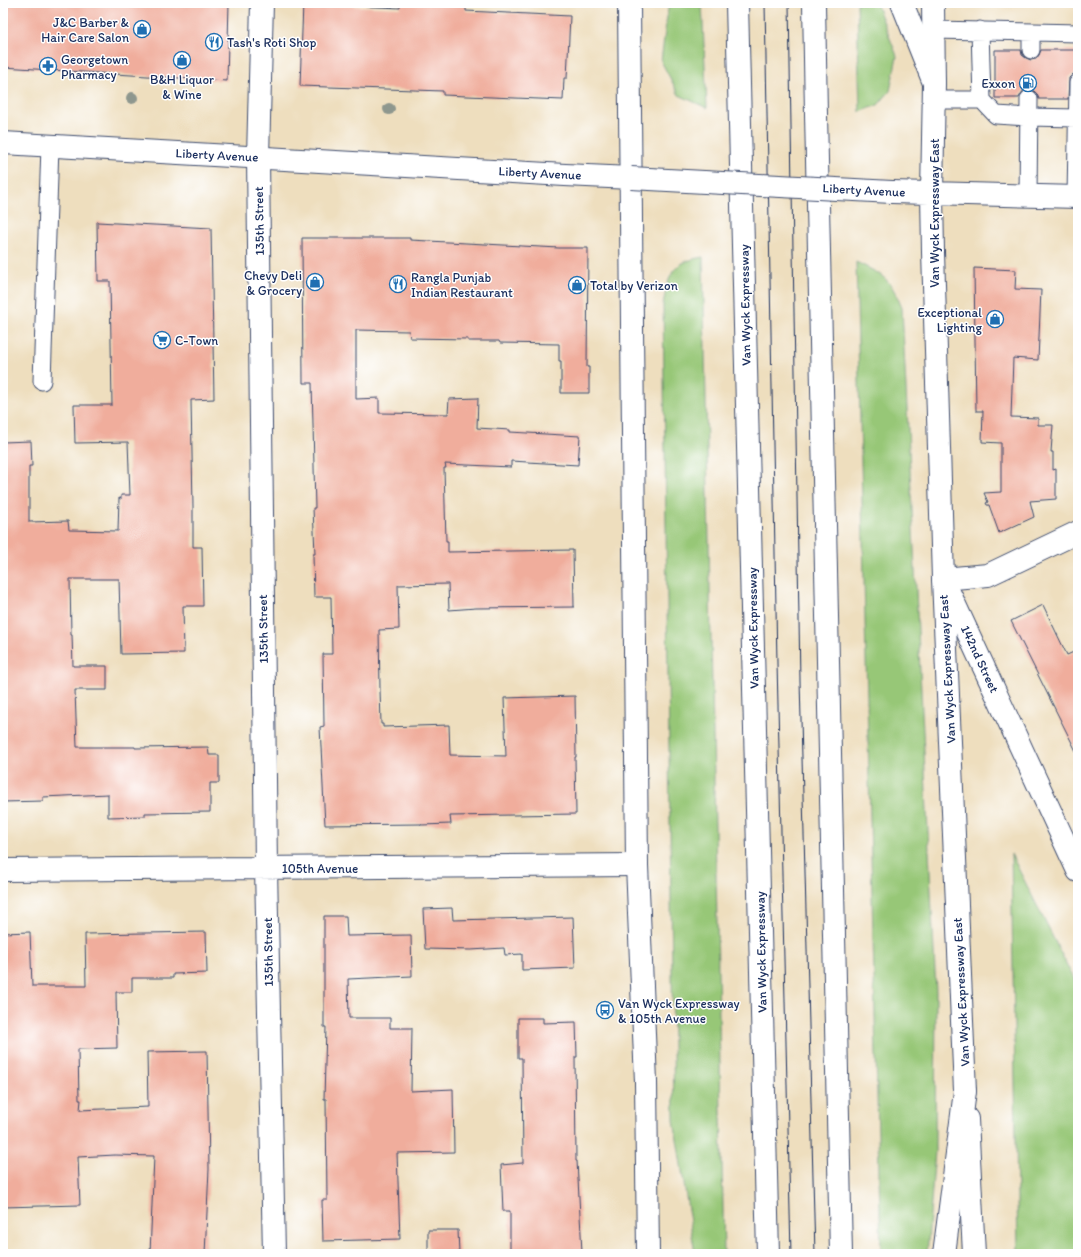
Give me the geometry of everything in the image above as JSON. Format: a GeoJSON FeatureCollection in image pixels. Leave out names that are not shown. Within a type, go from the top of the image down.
{"type":"FeatureCollection","features":[{"type":"Feature","properties":{"kind":"main road","name":"135th Street"},"geometry":{"type":"LineString","coordinates":[[262,3],[258,157],[266,868],[274,1254]]}},
{"type":"Feature","properties":{"kind":"main road"},"geometry":{"type":"LineString","coordinates":[[630,3],[637,865],[646,1082],[648,1254]]}},
{"type":"Feature","properties":{"kind":"main road","name":"Van Wyck Expressway"},"geometry":{"type":"LineString","coordinates":[[737,3],[768,1254]]}},
{"type":"Feature","properties":{"kind":"main road"},"geometry":{"type":"LineString","coordinates":[[814,3],[841,1254]]}},
{"type":"Feature","properties":{"kind":"main road"},"geometry":{"type":"LineString","coordinates":[[902,3],[934,92]]}},
{"type":"Feature","properties":{"kind":"main road"},"geometry":{"type":"LineString","coordinates":[[933,3],[934,92]]}},
{"type":"Feature","properties":{"kind":"main road","name":"Van Wyck Expressway East"},"geometry":{"type":"LineString","coordinates":[[934,92],[932,194],[943,579],[965,1091],[974,1254]]}},
{"type":"Feature","properties":{"kind":"main road","name":"Liberty Avenue"},"geometry":{"type":"LineString","coordinates":[[3,143],[558,175],[892,192],[1077,197]]}},
{"type":"Feature","properties":{"kind":"main road"},"geometry":{"type":"LineString","coordinates":[[943,579],[988,575],[1078,532]]}},
{"type":"Feature","properties":{"kind":"main road","name":"142nd Street"},"geometry":{"type":"LineString","coordinates":[[943,579],[1078,871]]}},
{"type":"Feature","properties":{"kind":"main road","name":"105th Avenue"},"geometry":{"type":"LineString","coordinates":[[3,870],[637,865]]}},
{"type":"Feature","properties":{"kind":"main road"},"geometry":{"type":"LineString","coordinates":[[944,1254],[965,1091]]}},
{"type":"Feature","properties":{"kind":"lane"},"geometry":{"type":"LineString","coordinates":[[933,30],[1078,33]]}},
{"type":"Feature","properties":{"kind":"lane"},"geometry":{"type":"LineString","coordinates":[[980,30],[982,100]]}},
{"type":"Feature","properties":{"kind":"lane"},"geometry":{"type":"LineString","coordinates":[[1031,32],[1031,50]]}},
{"type":"Feature","properties":{"kind":"lane"},"geometry":{"type":"LineString","coordinates":[[1077,197],[1076,118],[1078,83]]}},
{"type":"Feature","properties":{"kind":"lane"},"geometry":{"type":"LineString","coordinates":[[934,92],[982,100],[996,115],[1076,118]]}},
{"type":"Feature","properties":{"kind":"lane"},"geometry":{"type":"LineString","coordinates":[[1028,196],[1029,98]]}},
{"type":"Feature","properties":{"kind":"lane"},"geometry":{"type":"LineString","coordinates":[[42,380],[50,146]]}},
{"type":"Feature","properties":{"kind":"green space"},"geometry":{"type":"Polygon","coordinates":[[[670,3],[702,3],[707,108],[679,95],[661,61],[670,3]]]}},
{"type":"Feature","properties":{"kind":"green space"},"geometry":{"type":"Polygon","coordinates":[[[857,3],[876,3],[897,56],[890,91],[878,105],[860,112],[857,3]]]}},
{"type":"Feature","properties":{"kind":"green space"},"geometry":{"type":"Polygon","coordinates":[[[703,257],[724,1254],[695,1254],[674,1120],[663,304],[667,285],[673,272],[678,266],[692,259],[703,257]]]}},
{"type":"Feature","properties":{"kind":"green space"},"geometry":{"type":"Polygon","coordinates":[[[856,262],[874,271],[890,284],[902,308],[936,992],[935,1151],[927,1254],[881,1254],[856,262]]]}},
{"type":"Feature","properties":{"kind":"green space"},"geometry":{"type":"Polygon","coordinates":[[[1011,854],[1078,987],[1078,1254],[1018,1254],[1011,854]]]}},
{"type":"Feature","properties":{"kind":"building"},"geometry":{"type":"Polygon","coordinates":[[[3,3],[229,3],[227,81],[3,67],[3,3]]]}},
{"type":"Feature","properties":{"kind":"building"},"geometry":{"type":"Polygon","coordinates":[[[303,3],[329,3],[329,5],[400,8],[400,3],[466,3],[466,11],[570,16],[567,78],[564,78],[563,100],[443,95],[443,91],[300,86],[303,3]]]}},
{"type":"Feature","properties":{"kind":"building"},"geometry":{"type":"Polygon","coordinates":[[[995,50],[1021,50],[1022,55],[1031,60],[1036,59],[1041,50],[1078,50],[1078,73],[1073,74],[1069,78],[1068,99],[1039,99],[1034,91],[1029,89],[1024,90],[1019,98],[995,98],[995,50]]]}},
{"type":"Feature","properties":{"kind":"building"},"geometry":{"type":"Polygon","coordinates":[[[97,222],[211,228],[214,399],[191,400],[193,547],[202,547],[203,606],[183,606],[184,653],[121,654],[119,579],[70,579],[73,666],[107,666],[107,690],[75,690],[77,747],[208,747],[209,755],[219,755],[219,783],[210,783],[210,812],[145,813],[145,816],[108,817],[108,794],[43,797],[43,801],[3,802],[3,442],[31,441],[32,466],[29,466],[29,522],[68,521],[69,530],[118,531],[119,498],[121,499],[121,495],[130,495],[128,442],[75,443],[74,405],[112,405],[110,281],[98,281],[97,222]]]}},
{"type":"Feature","properties":{"kind":"building"},"geometry":{"type":"Polygon","coordinates":[[[302,238],[410,238],[410,240],[559,248],[588,248],[587,367],[589,367],[589,393],[561,393],[561,361],[559,361],[559,344],[500,343],[499,341],[468,341],[468,339],[410,338],[409,331],[356,330],[356,399],[379,398],[379,413],[448,414],[449,399],[478,398],[477,428],[510,430],[510,432],[580,436],[578,465],[511,461],[511,467],[445,464],[446,468],[444,468],[446,541],[448,541],[448,552],[573,550],[574,607],[476,608],[449,610],[448,584],[398,585],[399,629],[379,630],[381,724],[383,724],[383,727],[449,725],[450,755],[506,756],[504,698],[575,696],[576,814],[450,816],[451,824],[325,825],[320,727],[324,726],[323,654],[332,654],[331,597],[314,597],[313,554],[315,554],[313,508],[315,508],[312,383],[303,383],[302,238]]]}},
{"type":"Feature","properties":{"kind":"building"},"geometry":{"type":"Polygon","coordinates":[[[974,268],[1016,270],[1015,289],[1041,290],[1038,360],[1013,358],[1011,417],[1038,418],[1038,425],[1053,425],[1051,452],[1053,452],[1053,470],[1056,469],[1056,499],[1030,501],[1034,517],[999,533],[989,505],[986,503],[988,502],[984,493],[1001,492],[1001,443],[982,442],[983,411],[976,411],[974,268]]]}},
{"type":"Feature","properties":{"kind":"building"},"geometry":{"type":"Polygon","coordinates":[[[1043,605],[1067,655],[1078,650],[1078,755],[1011,621],[1043,605]]]}},
{"type":"Feature","properties":{"kind":"building"},"geometry":{"type":"Polygon","coordinates":[[[452,908],[453,920],[573,917],[575,968],[522,970],[522,954],[505,955],[504,948],[471,950],[425,949],[423,909],[452,908]]]}},
{"type":"Feature","properties":{"kind":"building"},"geometry":{"type":"Polygon","coordinates":[[[324,916],[346,916],[347,936],[411,935],[412,976],[348,979],[349,1018],[390,1018],[390,1028],[412,1028],[411,1091],[453,1089],[454,1152],[397,1153],[400,1239],[323,1241],[322,1200],[327,1200],[326,1099],[324,1099],[326,1027],[324,1027],[324,916]]]}},
{"type":"Feature","properties":{"kind":"building"},"geometry":{"type":"Polygon","coordinates":[[[30,932],[32,986],[86,986],[85,934],[206,932],[207,973],[173,974],[173,978],[132,978],[132,992],[116,992],[117,1048],[78,1049],[79,1100],[81,1100],[80,1110],[148,1107],[147,1052],[207,1051],[209,1169],[205,1254],[150,1254],[154,1156],[115,1155],[78,1157],[80,1205],[3,1207],[3,933],[30,932]]]}},
{"type":"Feature","properties":{"kind":"building"},"geometry":{"type":"Polygon","coordinates":[[[518,1018],[543,1018],[543,1023],[576,1022],[576,1161],[582,1252],[575,1252],[575,1254],[510,1254],[510,1211],[503,1211],[501,1165],[523,1163],[522,1058],[518,1058],[518,1018]]]}},
{"type":"Feature","properties":{"kind":"building"},"geometry":{"type":"Polygon","coordinates":[[[428,1230],[458,1230],[459,1254],[428,1254],[428,1230]]]}},
{"type":"Feature","properties":{"kind":"tram line"},"geometry":{"type":"LineString","coordinates":[[765,3],[777,663],[791,1254]]}},
{"type":"Feature","properties":{"kind":"tram line"},"geometry":{"type":"LineString","coordinates":[[789,3],[800,681],[815,1254]]}},
{"type":"Feature","properties":{"kind":"place","name":"J&C Barber & Hair Care Salon"},"geometry":{"type":"Point","coordinates":[142,29]}},
{"type":"Feature","properties":{"kind":"place","name":"Tash's Roti Shop"},"geometry":{"type":"Point","coordinates":[214,42]}},
{"type":"Feature","properties":{"kind":"place","name":"B&H Liquor & Wine"},"geometry":{"type":"Point","coordinates":[182,60]}},
{"type":"Feature","properties":{"kind":"place","name":"Georgetown Pharmacy"},"geometry":{"type":"Point","coordinates":[48,66]}},
{"type":"Feature","properties":{"kind":"place","name":"Exxon"},"geometry":{"type":"Point","coordinates":[1028,83]}},
{"type":"Feature","properties":{"kind":"place","name":"Chevy Deli & Grocery"},"geometry":{"type":"Point","coordinates":[315,282]}},
{"type":"Feature","properties":{"kind":"place","name":"Rangla Punjab Indian Restaurant"},"geometry":{"type":"Point","coordinates":[398,284]}},
{"type":"Feature","properties":{"kind":"place","name":"Total by Verizon"},"geometry":{"type":"Point","coordinates":[577,285]}},
{"type":"Feature","properties":{"kind":"place","name":"Exceptional Lighting"},"geometry":{"type":"Point","coordinates":[995,319]}},
{"type":"Feature","properties":{"kind":"place","name":"C-Town"},"geometry":{"type":"Point","coordinates":[162,340]}},
{"type":"Feature","properties":{"kind":"place","name":"Van Wyck Expressway & 105th Avenue"},"geometry":{"type":"Point","coordinates":[605,1010]}}]}
